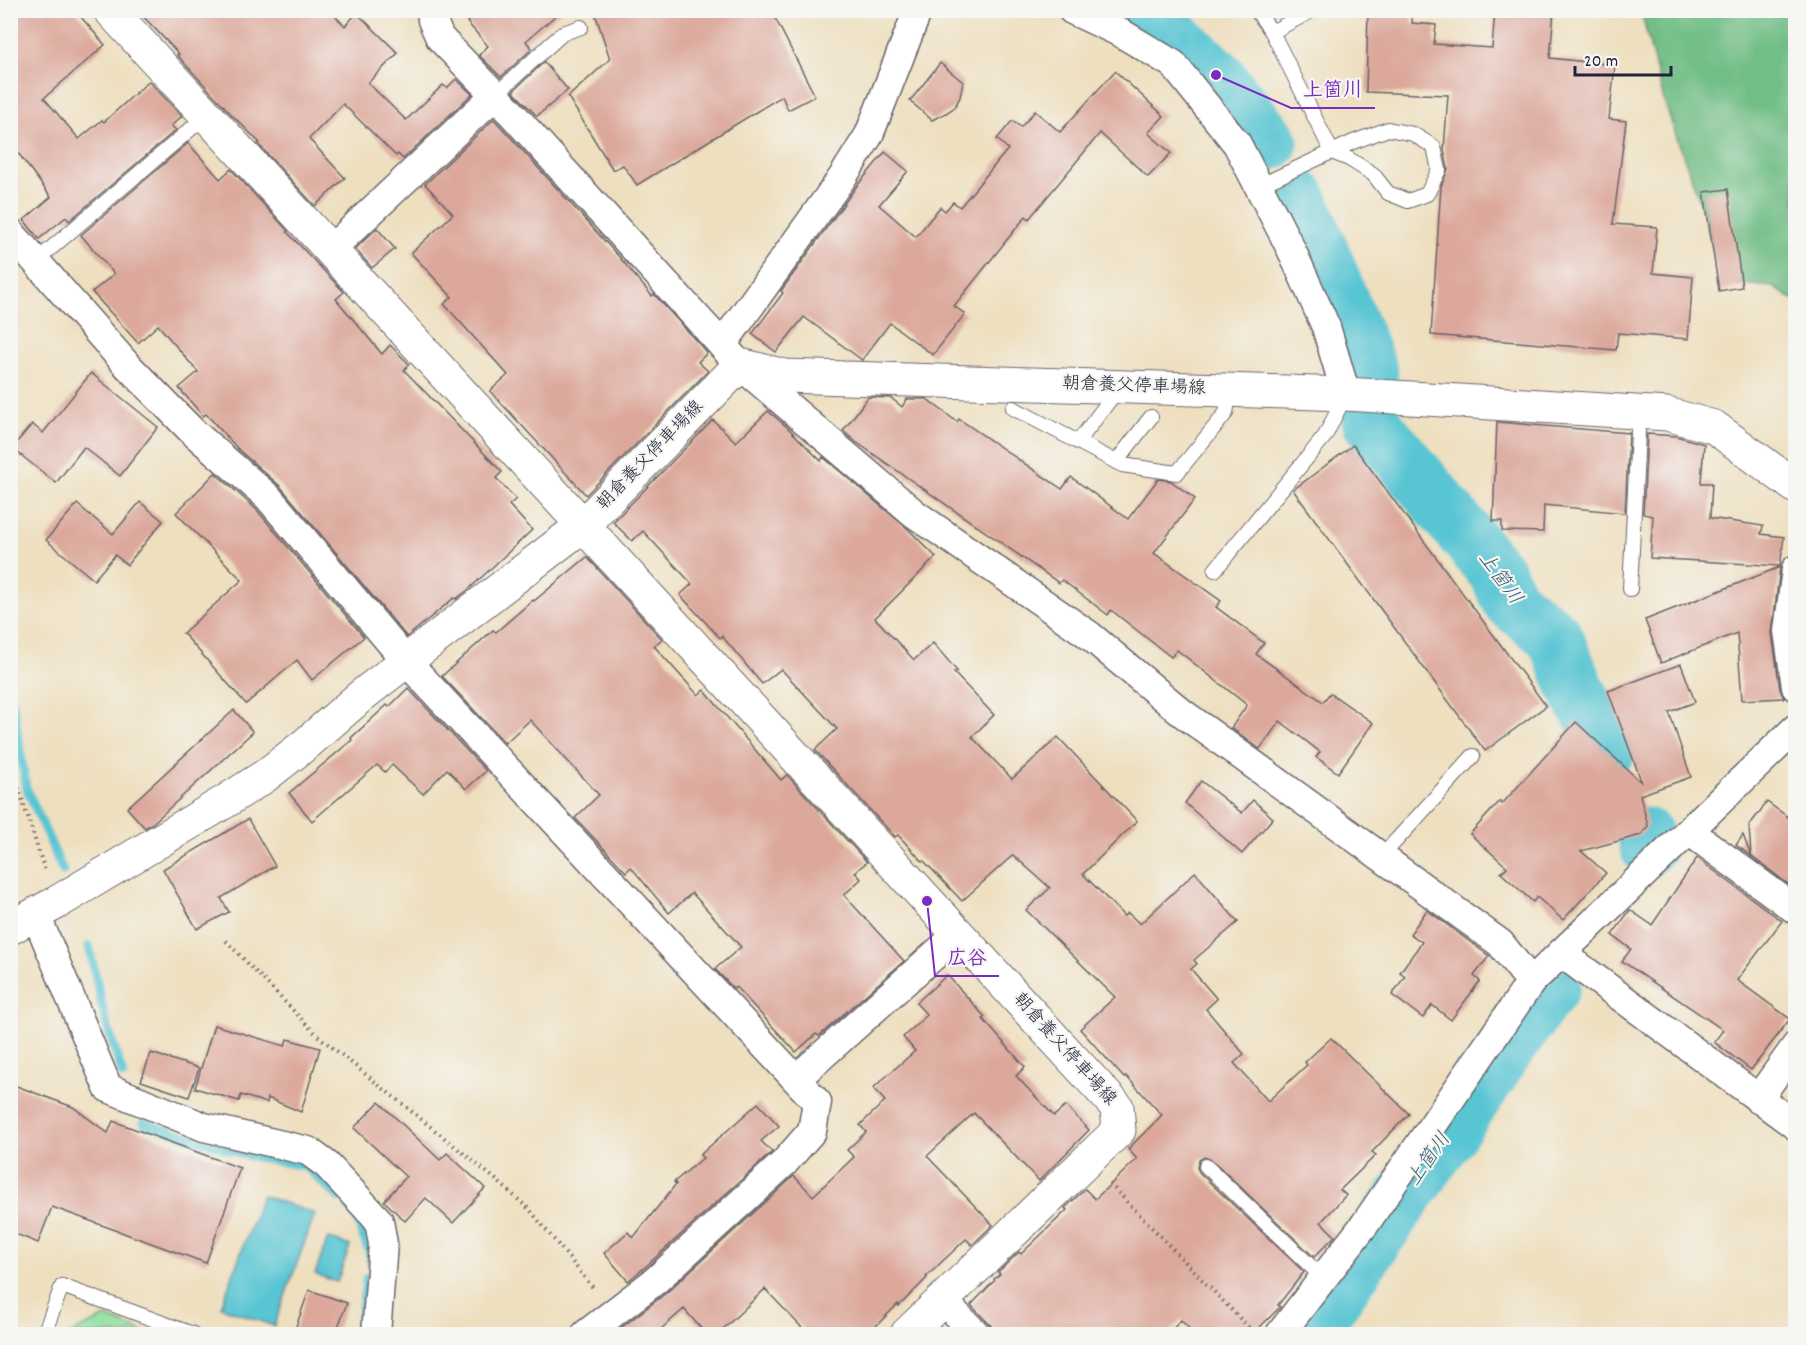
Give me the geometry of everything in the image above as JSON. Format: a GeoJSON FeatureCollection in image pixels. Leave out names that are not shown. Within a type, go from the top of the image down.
{"type":"FeatureCollection","features":[{"type":"Feature","properties":{"kind":"main road"},"geometry":{"type":"LineString","coordinates":[[34,915],[265,776],[406,661],[582,526],[110,10]]}},
{"type":"Feature","properties":{"kind":"main road","name":"朝倉養父停車場線"},"geometry":{"type":"LineString","coordinates":[[907,1335],[1119,1130],[1117,1107],[582,526],[731,355],[785,376],[1346,394],[1667,414],[1714,427],[1796,487]]}},
{"type":"Feature","properties":{"kind":"street"},"geometry":{"type":"LineString","coordinates":[[431,10],[432,20],[440,38],[495,95],[731,355],[915,514],[1089,635],[1181,712],[1500,943],[1531,982]]}},
{"type":"Feature","properties":{"kind":"street"},"geometry":{"type":"LineString","coordinates":[[731,355],[869,135],[918,10]]}},
{"type":"Feature","properties":{"kind":"street"},"geometry":{"type":"LineString","coordinates":[[1072,10],[1120,33],[1173,64],[1237,144],[1291,249],[1326,327],[1346,394]]}},
{"type":"Feature","properties":{"kind":"street"},"geometry":{"type":"LineString","coordinates":[[329,250],[495,95]]}},
{"type":"Feature","properties":{"kind":"street"},"geometry":{"type":"LineString","coordinates":[[10,232],[126,364],[193,432],[268,496],[406,661],[817,1102],[812,1131],[784,1163],[655,1281],[586,1335]]}},
{"type":"Feature","properties":{"kind":"street"},"geometry":{"type":"LineString","coordinates":[[1796,569],[1788,631],[1796,687]]}},
{"type":"Feature","properties":{"kind":"street"},"geometry":{"type":"LineString","coordinates":[[1280,1335],[1365,1224],[1531,982],[1796,728]]}},
{"type":"Feature","properties":{"kind":"street"},"geometry":{"type":"LineString","coordinates":[[1689,831],[1796,910]]}},
{"type":"Feature","properties":{"kind":"street"},"geometry":{"type":"LineString","coordinates":[[34,915],[108,1088],[204,1127],[308,1151],[327,1165],[379,1221],[383,1244],[376,1335]]}},
{"type":"Feature","properties":{"kind":"street"},"geometry":{"type":"LineString","coordinates":[[796,1079],[958,934]]}},
{"type":"Feature","properties":{"kind":"street"},"geometry":{"type":"LineString","coordinates":[[1561,953],[1796,1126]]}},
{"type":"Feature","properties":{"kind":"street"},"geometry":{"type":"LineString","coordinates":[[1758,1099],[1796,1046]]}},
{"type":"Feature","properties":{"kind":"street"},"geometry":{"type":"LineString","coordinates":[[942,1300],[976,1335]]}},
{"type":"Feature","properties":{"kind":"lane"},"geometry":{"type":"LineString","coordinates":[[1256,10],[1272,32],[1332,152],[1349,159],[1373,174],[1388,193],[1408,201],[1427,194],[1439,170],[1434,147],[1413,134],[1388,129],[1332,152],[1259,186]]}},
{"type":"Feature","properties":{"kind":"lane"},"geometry":{"type":"LineString","coordinates":[[1272,32],[1313,10]]}},
{"type":"Feature","properties":{"kind":"lane"},"geometry":{"type":"LineString","coordinates":[[495,95],[563,33],[581,27]]}},
{"type":"Feature","properties":{"kind":"lane"},"geometry":{"type":"LineString","coordinates":[[36,261],[206,116]]}},
{"type":"Feature","properties":{"kind":"lane"},"geometry":{"type":"LineString","coordinates":[[1078,442],[1120,386]]}},
{"type":"Feature","properties":{"kind":"lane"},"geometry":{"type":"LineString","coordinates":[[1013,408],[1122,465],[1177,473],[1226,412],[1230,390]]}},
{"type":"Feature","properties":{"kind":"lane"},"geometry":{"type":"LineString","coordinates":[[1215,570],[1324,436],[1346,394]]}},
{"type":"Feature","properties":{"kind":"lane"},"geometry":{"type":"LineString","coordinates":[[1630,589],[1639,413]]}},
{"type":"Feature","properties":{"kind":"lane"},"geometry":{"type":"LineString","coordinates":[[1116,462],[1151,417]]}},
{"type":"Feature","properties":{"kind":"lane"},"geometry":{"type":"LineString","coordinates":[[1381,856],[1473,756]]}},
{"type":"Feature","properties":{"kind":"lane"},"geometry":{"type":"LineString","coordinates":[[1206,1166],[1323,1278]]}},
{"type":"Feature","properties":{"kind":"lane"},"geometry":{"type":"LineString","coordinates":[[44,1335],[62,1286],[193,1335]]}},
{"type":"Feature","properties":{"kind":"path"},"geometry":{"type":"LineString","coordinates":[[10,759],[15,777],[34,915]]}},
{"type":"Feature","properties":{"kind":"path"},"geometry":{"type":"LineString","coordinates":[[226,941],[317,1035],[494,1178],[530,1210],[614,1313]]}},
{"type":"Feature","properties":{"kind":"path"},"geometry":{"type":"LineString","coordinates":[[1087,1161],[1256,1335]]}},
{"type":"Feature","properties":{"kind":"green space"},"geometry":{"type":"Polygon","coordinates":[[[1641,11],[1795,11],[1795,301],[1773,287],[1721,282],[1705,216],[1665,104],[1641,11]]]}},
{"type":"Feature","properties":{"kind":"green space"},"geometry":{"type":"Polygon","coordinates":[[[106,1317],[148,1334],[69,1334],[106,1317]]]}},
{"type":"Feature","properties":{"kind":"water"},"geometry":{"type":"Polygon","coordinates":[[[262,1195],[315,1214],[274,1326],[221,1307],[262,1195]]]}},
{"type":"Feature","properties":{"kind":"water"},"geometry":{"type":"Polygon","coordinates":[[[328,1238],[350,1246],[337,1282],[315,1274],[328,1238]]]}},
{"type":"Feature","properties":{"kind":"building"},"geometry":{"type":"Polygon","coordinates":[[[10,10],[75,10],[105,45],[44,98],[79,139],[102,120],[104,122],[149,81],[182,116],[171,126],[176,130],[69,221],[66,217],[39,239],[24,220],[51,197],[10,142],[10,10]]]}},
{"type":"Feature","properties":{"kind":"building"},"geometry":{"type":"Polygon","coordinates":[[[137,10],[329,10],[345,26],[357,13],[398,53],[368,83],[406,120],[443,85],[447,88],[456,79],[472,94],[403,159],[398,154],[396,156],[343,104],[309,139],[345,178],[315,206],[137,10]]]}},
{"type":"Feature","properties":{"kind":"building"},"geometry":{"type":"Polygon","coordinates":[[[482,10],[562,10],[526,41],[532,49],[501,77],[479,55],[488,46],[467,22],[482,10]]]}},
{"type":"Feature","properties":{"kind":"building"},"geometry":{"type":"Polygon","coordinates":[[[594,10],[771,10],[815,96],[788,110],[782,96],[637,185],[623,165],[613,170],[568,97],[610,59],[594,10]]]}},
{"type":"Feature","properties":{"kind":"building"},"geometry":{"type":"Polygon","coordinates":[[[1368,10],[1413,10],[1412,23],[1436,25],[1434,44],[1492,48],[1495,10],[1554,10],[1550,58],[1615,65],[1609,119],[1626,121],[1613,224],[1657,227],[1653,273],[1693,277],[1688,339],[1618,333],[1616,350],[1431,335],[1441,186],[1448,169],[1444,149],[1448,95],[1366,92],[1368,10]]]}},
{"type":"Feature","properties":{"kind":"building"},"geometry":{"type":"Polygon","coordinates":[[[544,62],[568,90],[537,116],[513,91],[544,62]]]}},
{"type":"Feature","properties":{"kind":"building"},"geometry":{"type":"Polygon","coordinates":[[[940,63],[963,82],[955,107],[932,120],[910,101],[940,63]]]}},
{"type":"Feature","properties":{"kind":"building"},"geometry":{"type":"Polygon","coordinates":[[[1115,71],[1164,116],[1148,133],[1171,153],[1148,177],[1100,133],[1029,219],[1026,216],[954,306],[965,314],[933,355],[890,323],[862,360],[804,317],[776,352],[752,334],[856,187],[885,152],[908,171],[879,205],[916,237],[940,207],[945,211],[953,202],[960,207],[1008,149],[997,139],[1012,121],[1021,127],[1035,111],[1060,132],[1115,71]]]}},
{"type":"Feature","properties":{"kind":"building"},"geometry":{"type":"Polygon","coordinates":[[[494,119],[652,296],[654,294],[707,353],[698,362],[708,371],[586,495],[490,391],[508,375],[444,304],[452,297],[411,253],[453,214],[425,184],[494,119]]]}},
{"type":"Feature","properties":{"kind":"building"},"geometry":{"type":"Polygon","coordinates":[[[188,143],[220,179],[231,169],[344,292],[336,299],[382,354],[390,345],[409,364],[404,370],[502,472],[496,478],[516,499],[509,505],[532,530],[468,590],[456,599],[454,598],[407,637],[280,486],[239,450],[206,414],[203,416],[179,388],[198,372],[158,325],[138,343],[92,292],[114,274],[81,235],[188,143]]]}},
{"type":"Feature","properties":{"kind":"building"},"geometry":{"type":"Polygon","coordinates":[[[1728,189],[1742,287],[1719,291],[1704,192],[1728,189]]]}},
{"type":"Feature","properties":{"kind":"building"},"geometry":{"type":"Polygon","coordinates":[[[377,228],[395,249],[372,268],[355,249],[377,228]]]}},
{"type":"Feature","properties":{"kind":"building"},"geometry":{"type":"Polygon","coordinates":[[[91,373],[158,427],[120,476],[84,447],[56,483],[12,448],[32,424],[43,433],[91,373]]]}},
{"type":"Feature","properties":{"kind":"building"},"geometry":{"type":"Polygon","coordinates":[[[868,397],[891,398],[902,407],[907,399],[927,399],[957,422],[959,419],[1062,489],[1071,477],[1128,519],[1158,479],[1171,481],[1195,499],[1154,553],[1221,601],[1216,607],[1264,643],[1256,654],[1323,702],[1330,693],[1373,723],[1338,773],[1316,757],[1320,752],[1280,721],[1260,749],[1231,728],[1247,705],[1177,650],[1171,657],[1111,610],[1108,615],[1062,580],[1059,583],[856,442],[843,431],[868,397]]]}},
{"type":"Feature","properties":{"kind":"building"},"geometry":{"type":"Polygon","coordinates":[[[768,411],[821,461],[823,457],[908,529],[936,557],[875,618],[914,660],[933,643],[957,671],[954,673],[994,715],[972,737],[1012,779],[1058,737],[1137,821],[1083,874],[1124,916],[1128,913],[1140,924],[1195,872],[1238,922],[1194,960],[1197,964],[1191,969],[1217,999],[1206,1009],[1244,1054],[1234,1063],[1268,1101],[1307,1065],[1305,1062],[1331,1038],[1409,1114],[1372,1152],[1376,1155],[1340,1190],[1346,1195],[1321,1222],[1335,1236],[1314,1257],[1212,1160],[1204,1157],[1199,1160],[1197,1168],[1200,1173],[1304,1272],[1278,1305],[1280,1307],[1252,1335],[1195,1335],[1181,1320],[1167,1335],[1000,1335],[971,1305],[1000,1274],[998,1272],[1019,1252],[1021,1254],[1067,1210],[1065,1208],[1085,1189],[1095,1199],[1137,1159],[1128,1149],[1162,1115],[1126,1076],[1124,1078],[1080,1029],[1115,997],[1026,910],[1050,888],[1013,855],[962,901],[898,835],[895,837],[815,750],[837,729],[781,669],[762,684],[722,636],[720,638],[680,595],[692,584],[643,531],[632,541],[613,522],[713,420],[736,442],[768,411]]]}},
{"type":"Feature","properties":{"kind":"building"},"geometry":{"type":"Polygon","coordinates":[[[1497,422],[1629,433],[1625,513],[1544,505],[1543,532],[1502,531],[1502,521],[1493,521],[1497,422]]]}},
{"type":"Feature","properties":{"kind":"building"},"geometry":{"type":"Polygon","coordinates":[[[1647,434],[1676,436],[1704,444],[1701,483],[1712,483],[1710,518],[1763,526],[1761,534],[1784,537],[1780,566],[1650,558],[1653,516],[1643,514],[1647,434]]]}},
{"type":"Feature","properties":{"kind":"building"},"geometry":{"type":"Polygon","coordinates":[[[1353,445],[1546,706],[1485,751],[1293,490],[1353,445]]]}},
{"type":"Feature","properties":{"kind":"building"},"geometry":{"type":"Polygon","coordinates":[[[215,473],[256,509],[364,637],[312,680],[297,660],[246,704],[183,633],[242,580],[176,513],[215,473]]]}},
{"type":"Feature","properties":{"kind":"building"},"geometry":{"type":"Polygon","coordinates":[[[140,502],[163,521],[127,565],[115,555],[94,580],[46,540],[77,504],[113,534],[140,502]]]}},
{"type":"Feature","properties":{"kind":"building"},"geometry":{"type":"Polygon","coordinates":[[[587,557],[662,639],[654,646],[698,695],[704,690],[781,780],[787,775],[867,862],[855,872],[861,879],[844,895],[904,961],[819,1036],[816,1034],[796,1052],[736,987],[734,989],[715,969],[741,947],[692,893],[669,913],[631,867],[626,872],[575,818],[599,795],[530,720],[505,743],[442,676],[493,630],[496,632],[587,557]]]}},
{"type":"Feature","properties":{"kind":"building"},"geometry":{"type":"Polygon","coordinates":[[[1780,567],[1772,633],[1780,689],[1784,698],[1742,700],[1737,633],[1661,663],[1645,620],[1780,567]]]}},
{"type":"Feature","properties":{"kind":"building"},"geometry":{"type":"Polygon","coordinates":[[[1681,664],[1695,702],[1669,712],[1691,777],[1640,795],[1648,826],[1641,835],[1581,851],[1606,873],[1563,920],[1537,897],[1533,902],[1501,873],[1507,867],[1470,834],[1500,801],[1502,804],[1576,722],[1642,783],[1608,691],[1681,664]]]}},
{"type":"Feature","properties":{"kind":"building"},"geometry":{"type":"Polygon","coordinates":[[[408,688],[486,771],[466,789],[447,769],[423,794],[392,765],[385,772],[377,765],[312,821],[289,793],[352,740],[351,738],[408,688]]]}},
{"type":"Feature","properties":{"kind":"building"},"geometry":{"type":"Polygon","coordinates":[[[234,710],[253,732],[145,828],[127,808],[234,710]]]}},
{"type":"Feature","properties":{"kind":"building"},"geometry":{"type":"Polygon","coordinates":[[[1201,781],[1242,813],[1253,800],[1273,818],[1242,854],[1185,803],[1201,781]]]}},
{"type":"Feature","properties":{"kind":"building"},"geometry":{"type":"Polygon","coordinates":[[[1767,802],[1796,823],[1796,874],[1788,884],[1751,856],[1749,826],[1767,802]]]}},
{"type":"Feature","properties":{"kind":"building"},"geometry":{"type":"Polygon","coordinates":[[[248,819],[275,866],[221,898],[229,912],[197,929],[163,869],[248,819]]]}},
{"type":"Feature","properties":{"kind":"building"},"geometry":{"type":"Polygon","coordinates":[[[1743,835],[1751,856],[1736,845],[1743,835]]]}},
{"type":"Feature","properties":{"kind":"building"},"geometry":{"type":"Polygon","coordinates":[[[1697,858],[1782,921],[1737,980],[1790,1019],[1751,1070],[1714,1042],[1723,1030],[1622,961],[1631,949],[1612,935],[1630,910],[1652,925],[1697,858]]]}},
{"type":"Feature","properties":{"kind":"building"},"geometry":{"type":"Polygon","coordinates":[[[1427,910],[1489,956],[1474,976],[1480,981],[1451,1020],[1432,1005],[1423,1018],[1392,995],[1405,976],[1400,972],[1422,942],[1410,934],[1427,910]]]}},
{"type":"Feature","properties":{"kind":"building"},"geometry":{"type":"Polygon","coordinates":[[[947,975],[985,1017],[983,1019],[1025,1067],[1016,1076],[1054,1116],[1066,1106],[1089,1130],[1039,1181],[974,1113],[927,1156],[993,1225],[972,1245],[966,1239],[867,1335],[809,1335],[765,1289],[717,1335],[707,1335],[684,1309],[654,1335],[612,1335],[666,1293],[794,1176],[813,1196],[854,1157],[847,1150],[866,1132],[860,1125],[885,1101],[873,1088],[915,1051],[903,1037],[927,1015],[916,1003],[947,975]]]}},
{"type":"Feature","properties":{"kind":"building"},"geometry":{"type":"Polygon","coordinates":[[[214,1025],[285,1046],[287,1039],[320,1048],[301,1112],[268,1098],[267,1103],[241,1095],[239,1101],[195,1088],[214,1025]]]}},
{"type":"Feature","properties":{"kind":"building"},"geometry":{"type":"Polygon","coordinates":[[[151,1053],[199,1068],[189,1097],[141,1081],[151,1053]]]}},
{"type":"Feature","properties":{"kind":"building"},"geometry":{"type":"Polygon","coordinates":[[[11,1084],[73,1107],[108,1133],[113,1121],[240,1168],[206,1263],[52,1207],[38,1243],[11,1232],[11,1084]]]}},
{"type":"Feature","properties":{"kind":"building"},"geometry":{"type":"Polygon","coordinates":[[[379,1102],[440,1160],[447,1153],[485,1188],[453,1223],[426,1198],[405,1221],[384,1201],[406,1177],[354,1128],[379,1102]]]}},
{"type":"Feature","properties":{"kind":"building"},"geometry":{"type":"Polygon","coordinates":[[[758,1103],[779,1126],[761,1141],[772,1152],[628,1281],[604,1253],[628,1232],[633,1238],[676,1184],[674,1182],[703,1158],[700,1155],[758,1103]]]}},
{"type":"Feature","properties":{"kind":"building"},"geometry":{"type":"Polygon","coordinates":[[[309,1290],[347,1303],[335,1335],[293,1335],[309,1290]]]}},
{"type":"Feature","properties":{"kind":"waterway","name":"上箇川"},"geometry":{"type":"LineString","coordinates":[[1132,10],[1158,23],[1216,75],[1270,142]]}},
{"type":"Feature","properties":{"kind":"waterway","name":"上箇川"},"geometry":{"type":"LineString","coordinates":[[1299,198],[1370,373]]}},
{"type":"Feature","properties":{"kind":"waterway","name":"上箇川"},"geometry":{"type":"LineString","coordinates":[[1370,420],[1497,573],[1511,602],[1554,636],[1580,696],[1610,746]]}},
{"type":"Feature","properties":{"kind":"waterway"},"geometry":{"type":"LineString","coordinates":[[10,700],[13,705],[26,787],[63,871]]}},
{"type":"Feature","properties":{"kind":"waterway","name":"上箇川"},"geometry":{"type":"LineString","coordinates":[[1646,836],[1648,847]]}},
{"type":"Feature","properties":{"kind":"waterway"},"geometry":{"type":"LineString","coordinates":[[89,946],[105,1019],[123,1075]]}},
{"type":"Feature","properties":{"kind":"waterway","name":"上箇川"},"geometry":{"type":"LineString","coordinates":[[1308,1334],[1552,986]]}},
{"type":"Feature","properties":{"kind":"waterway"},"geometry":{"type":"LineString","coordinates":[[144,1123],[246,1155],[305,1166],[339,1198]]}},
{"type":"Feature","properties":{"kind":"waterway"},"geometry":{"type":"LineString","coordinates":[[349,1208],[354,1212],[371,1257],[370,1261]]}},
{"type":"Feature","properties":{"kind":"waterway"},"geometry":{"type":"LineString","coordinates":[[358,1334],[367,1277]]}},
{"type":"Feature","properties":{"kind":"place","name":"上箇川"},"geometry":{"type":"Point","coordinates":[1216,75]}},
{"type":"Feature","properties":{"kind":"place","name":"広谷"},"geometry":{"type":"Point","coordinates":[927,901]}}]}
